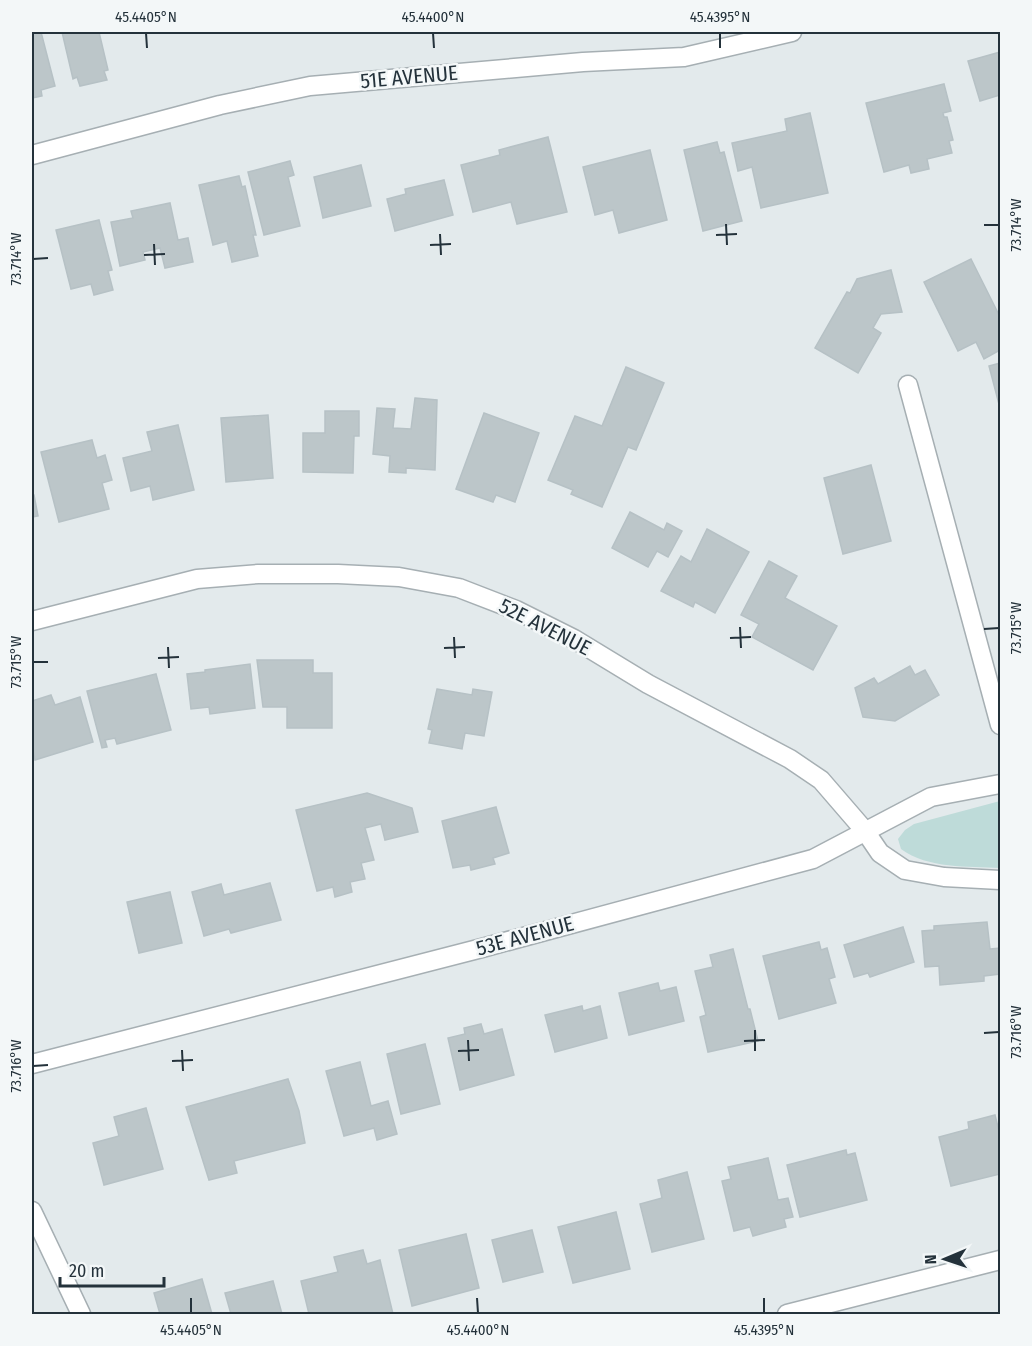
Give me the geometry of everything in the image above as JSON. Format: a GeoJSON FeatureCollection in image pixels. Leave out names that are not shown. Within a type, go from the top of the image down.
{"type":"FeatureCollection","features":[{"type":"Feature","properties":{"kind":"street","name":"51E AVENUE"},"geometry":{"type":"LineString","coordinates":[[32,155],[220,105],[310,86],[583,62],[684,57],[792,32]]}},
{"type":"Feature","properties":{"kind":"street"},"geometry":{"type":"LineString","coordinates":[[908,385],[1000,725]]}},
{"type":"Feature","properties":{"kind":"street","name":"52E AVENUE"},"geometry":{"type":"LineString","coordinates":[[32,621],[197,579],[258,574],[399,577],[459,588],[516,610],[564,634],[648,684],[790,759],[821,780],[865,831]]}},
{"type":"Feature","properties":{"kind":"street"},"geometry":{"type":"LineString","coordinates":[[1000,784],[931,797],[865,831],[880,853],[905,870],[944,877],[1000,880]]}},
{"type":"Feature","properties":{"kind":"street","name":"53E AVENUE"},"geometry":{"type":"LineString","coordinates":[[32,1064],[482,948],[813,859],[865,831]]}},
{"type":"Feature","properties":{"kind":"street"},"geometry":{"type":"LineString","coordinates":[[32,1211],[81,1314]]}},
{"type":"Feature","properties":{"kind":"street"},"geometry":{"type":"LineString","coordinates":[[787,1314],[1000,1260]]}},
{"type":"Feature","properties":{"kind":"green space"},"geometry":{"type":"Polygon","coordinates":[[[1000,801],[1000,868],[936,863],[923,860],[901,849],[898,839],[914,824],[1000,801]]]}},
{"type":"Feature","properties":{"kind":"building"},"geometry":{"type":"Polygon","coordinates":[[[32,32],[41,32],[55,86],[41,90],[42,96],[32,98],[32,32]]]}},
{"type":"Feature","properties":{"kind":"building"},"geometry":{"type":"Polygon","coordinates":[[[62,32],[99,32],[108,70],[104,71],[107,80],[80,86],[77,77],[73,79],[62,32]]]}},
{"type":"Feature","properties":{"kind":"building"},"geometry":{"type":"Polygon","coordinates":[[[1000,52],[1000,95],[980,101],[968,61],[1000,52]]]}},
{"type":"Feature","properties":{"kind":"building"},"geometry":{"type":"Polygon","coordinates":[[[944,84],[951,111],[943,113],[944,117],[947,117],[953,140],[949,141],[952,153],[927,159],[929,169],[911,173],[909,165],[884,172],[866,103],[944,84]]]}},
{"type":"Feature","properties":{"kind":"building"},"geometry":{"type":"Polygon","coordinates":[[[810,113],[828,193],[761,208],[752,167],[738,171],[732,143],[787,131],[785,119],[810,113]]]}},
{"type":"Feature","properties":{"kind":"building"},"geometry":{"type":"Polygon","coordinates":[[[548,137],[567,212],[517,224],[511,202],[473,212],[461,165],[500,155],[499,150],[548,137]]]}},
{"type":"Feature","properties":{"kind":"building"},"geometry":{"type":"Polygon","coordinates":[[[717,142],[720,153],[724,152],[742,221],[703,231],[684,150],[717,142]]]}},
{"type":"Feature","properties":{"kind":"building"},"geometry":{"type":"Polygon","coordinates":[[[650,150],[667,220],[619,233],[613,210],[595,215],[583,167],[650,150]]]}},
{"type":"Feature","properties":{"kind":"building"},"geometry":{"type":"Polygon","coordinates":[[[290,161],[294,175],[288,177],[300,226],[264,235],[248,172],[290,161]]]}},
{"type":"Feature","properties":{"kind":"building"},"geometry":{"type":"Polygon","coordinates":[[[361,165],[371,206],[323,218],[314,177],[361,165]]]}},
{"type":"Feature","properties":{"kind":"building"},"geometry":{"type":"Polygon","coordinates":[[[239,176],[242,187],[245,186],[256,235],[253,235],[258,256],[232,262],[227,241],[213,245],[199,185],[239,176]]]}},
{"type":"Feature","properties":{"kind":"building"},"geometry":{"type":"Polygon","coordinates":[[[444,180],[453,215],[395,231],[387,199],[406,194],[405,189],[444,180]]]}},
{"type":"Feature","properties":{"kind":"building"},"geometry":{"type":"Polygon","coordinates":[[[170,203],[178,240],[188,238],[193,262],[165,268],[160,248],[143,252],[145,260],[120,266],[111,222],[133,218],[131,211],[170,203]]]}},
{"type":"Feature","properties":{"kind":"building"},"geometry":{"type":"Polygon","coordinates":[[[99,220],[112,270],[108,271],[113,290],[94,295],[91,284],[71,289],[56,230],[99,220]]]}},
{"type":"Feature","properties":{"kind":"building"},"geometry":{"type":"Polygon","coordinates":[[[971,259],[1000,317],[1000,350],[984,359],[976,342],[958,351],[924,282],[971,259]]]}},
{"type":"Feature","properties":{"kind":"building"},"geometry":{"type":"Polygon","coordinates":[[[891,270],[902,312],[881,314],[873,328],[881,333],[858,373],[815,348],[857,279],[891,270]]]}},
{"type":"Feature","properties":{"kind":"building"},"geometry":{"type":"Polygon","coordinates":[[[1000,363],[1000,408],[989,366],[1000,363]]]}},
{"type":"Feature","properties":{"kind":"building"},"geometry":{"type":"Polygon","coordinates":[[[626,367],[664,383],[636,450],[628,447],[602,507],[571,494],[573,490],[548,480],[575,416],[602,426],[626,367]]]}},
{"type":"Feature","properties":{"kind":"building"},"geometry":{"type":"Polygon","coordinates":[[[415,398],[437,400],[435,470],[406,468],[406,473],[389,472],[390,456],[373,454],[377,408],[395,409],[393,428],[411,429],[415,398]]]}},
{"type":"Feature","properties":{"kind":"building"},"geometry":{"type":"Polygon","coordinates":[[[325,411],[359,411],[359,436],[354,436],[353,473],[303,472],[303,433],[325,433],[325,411]]]}},
{"type":"Feature","properties":{"kind":"building"},"geometry":{"type":"Polygon","coordinates":[[[484,413],[539,433],[515,502],[496,495],[493,502],[456,489],[484,413]]]}},
{"type":"Feature","properties":{"kind":"building"},"geometry":{"type":"Polygon","coordinates":[[[268,415],[273,478],[226,482],[221,418],[268,415]]]}},
{"type":"Feature","properties":{"kind":"building"},"geometry":{"type":"Polygon","coordinates":[[[178,425],[194,490],[153,500],[150,486],[131,491],[123,458],[152,451],[147,432],[178,425]]]}},
{"type":"Feature","properties":{"kind":"building"},"geometry":{"type":"Polygon","coordinates":[[[92,440],[97,458],[105,455],[112,480],[102,483],[109,509],[59,522],[41,452],[92,440]]]}},
{"type":"Feature","properties":{"kind":"building"},"geometry":{"type":"Polygon","coordinates":[[[871,465],[891,541],[843,554],[824,478],[871,465]]]}},
{"type":"Feature","properties":{"kind":"building"},"geometry":{"type":"Polygon","coordinates":[[[32,495],[34,495],[38,516],[32,517],[32,495]]]}},
{"type":"Feature","properties":{"kind":"building"},"geometry":{"type":"Polygon","coordinates":[[[630,512],[664,530],[667,523],[682,531],[668,557],[657,551],[648,567],[612,548],[630,512]]]}},
{"type":"Feature","properties":{"kind":"building"},"geometry":{"type":"Polygon","coordinates":[[[707,529],[749,552],[715,613],[695,602],[693,607],[661,591],[681,556],[691,562],[707,529]]]}},
{"type":"Feature","properties":{"kind":"building"},"geometry":{"type":"Polygon","coordinates":[[[769,561],[797,576],[785,598],[837,626],[813,670],[752,637],[759,624],[741,615],[769,561]]]}},
{"type":"Feature","properties":{"kind":"building"},"geometry":{"type":"Polygon","coordinates":[[[257,660],[313,660],[313,673],[332,673],[332,728],[287,728],[287,707],[263,707],[257,660]]]}},
{"type":"Feature","properties":{"kind":"building"},"geometry":{"type":"Polygon","coordinates":[[[250,664],[255,708],[210,714],[209,707],[191,709],[187,674],[250,664]]]}},
{"type":"Feature","properties":{"kind":"building"},"geometry":{"type":"Polygon","coordinates":[[[910,666],[915,675],[925,670],[939,695],[895,721],[863,717],[855,688],[874,678],[878,684],[910,666]]]}},
{"type":"Feature","properties":{"kind":"building"},"geometry":{"type":"Polygon","coordinates":[[[156,674],[171,730],[117,744],[115,738],[105,740],[107,747],[102,748],[87,691],[156,674]]]}},
{"type":"Feature","properties":{"kind":"building"},"geometry":{"type":"Polygon","coordinates":[[[437,689],[472,695],[473,689],[492,692],[484,736],[465,733],[462,749],[429,743],[432,730],[428,729],[437,689]]]}},
{"type":"Feature","properties":{"kind":"building"},"geometry":{"type":"Polygon","coordinates":[[[51,695],[55,705],[80,697],[93,742],[35,760],[32,747],[32,701],[51,695]]]}},
{"type":"Feature","properties":{"kind":"building"},"geometry":{"type":"Polygon","coordinates":[[[367,793],[412,808],[418,832],[385,840],[381,824],[365,828],[374,860],[361,863],[365,879],[350,882],[352,892],[335,897],[333,887],[317,891],[296,810],[367,793]]]}},
{"type":"Feature","properties":{"kind":"building"},"geometry":{"type":"Polygon","coordinates":[[[496,807],[509,853],[493,858],[495,864],[471,870],[470,865],[453,868],[442,821],[496,807]]]}},
{"type":"Feature","properties":{"kind":"building"},"geometry":{"type":"Polygon","coordinates":[[[270,883],[281,920],[231,933],[229,929],[204,936],[192,892],[221,884],[224,895],[270,883]]]}},
{"type":"Feature","properties":{"kind":"building"},"geometry":{"type":"Polygon","coordinates":[[[170,892],[182,943],[139,953],[127,902],[170,892]]]}},
{"type":"Feature","properties":{"kind":"building"},"geometry":{"type":"Polygon","coordinates":[[[987,922],[990,949],[1000,948],[1000,974],[984,976],[984,981],[940,985],[939,966],[925,967],[922,931],[934,930],[934,926],[987,922]]]}},
{"type":"Feature","properties":{"kind":"building"},"geometry":{"type":"Polygon","coordinates":[[[903,927],[914,962],[870,977],[868,973],[854,977],[844,945],[903,927]]]}},
{"type":"Feature","properties":{"kind":"building"},"geometry":{"type":"Polygon","coordinates":[[[819,942],[821,950],[827,948],[835,977],[829,979],[836,1003],[779,1019],[763,956],[819,942]]]}},
{"type":"Feature","properties":{"kind":"building"},"geometry":{"type":"Polygon","coordinates":[[[733,949],[758,1041],[708,1052],[700,1017],[706,1015],[695,971],[713,967],[710,955],[733,949]]]}},
{"type":"Feature","properties":{"kind":"building"},"geometry":{"type":"Polygon","coordinates":[[[658,983],[660,991],[676,987],[684,1021],[629,1035],[619,993],[658,983]]]}},
{"type":"Feature","properties":{"kind":"building"},"geometry":{"type":"Polygon","coordinates":[[[582,1006],[583,1011],[600,1006],[607,1038],[555,1052],[545,1015],[582,1006]]]}},
{"type":"Feature","properties":{"kind":"building"},"geometry":{"type":"Polygon","coordinates":[[[481,1024],[484,1034],[502,1029],[514,1075],[460,1090],[448,1038],[465,1034],[464,1028],[481,1024]]]}},
{"type":"Feature","properties":{"kind":"building"},"geometry":{"type":"Polygon","coordinates":[[[425,1044],[440,1104],[401,1114],[387,1054],[425,1044]]]}},
{"type":"Feature","properties":{"kind":"building"},"geometry":{"type":"Polygon","coordinates":[[[360,1062],[371,1106],[388,1101],[397,1134],[377,1140],[374,1128],[344,1136],[326,1071],[360,1062]]]}},
{"type":"Feature","properties":{"kind":"building"},"geometry":{"type":"Polygon","coordinates":[[[288,1079],[299,1111],[305,1143],[234,1161],[237,1173],[209,1180],[186,1107],[288,1079]]]}},
{"type":"Feature","properties":{"kind":"building"},"geometry":{"type":"Polygon","coordinates":[[[146,1108],[163,1169],[104,1185],[93,1143],[119,1136],[114,1117],[146,1108]]]}},
{"type":"Feature","properties":{"kind":"building"},"geometry":{"type":"Polygon","coordinates":[[[995,1115],[1000,1135],[1000,1174],[951,1186],[939,1137],[969,1129],[968,1122],[995,1115]]]}},
{"type":"Feature","properties":{"kind":"building"},"geometry":{"type":"Polygon","coordinates":[[[846,1150],[847,1155],[855,1153],[867,1200],[800,1217],[787,1165],[846,1150]]]}},
{"type":"Feature","properties":{"kind":"building"},"geometry":{"type":"Polygon","coordinates":[[[768,1158],[778,1200],[788,1198],[793,1217],[784,1219],[786,1227],[753,1236],[750,1227],[734,1231],[722,1181],[731,1179],[728,1167],[768,1158]]]}},
{"type":"Feature","properties":{"kind":"building"},"geometry":{"type":"Polygon","coordinates":[[[687,1172],[704,1239],[652,1252],[640,1204],[662,1198],[658,1180],[687,1172]]]}},
{"type":"Feature","properties":{"kind":"building"},"geometry":{"type":"Polygon","coordinates":[[[616,1212],[630,1269],[573,1283],[558,1227],[616,1212]]]}},
{"type":"Feature","properties":{"kind":"building"},"geometry":{"type":"Polygon","coordinates":[[[532,1230],[543,1272],[503,1282],[492,1240],[532,1230]]]}},
{"type":"Feature","properties":{"kind":"building"},"geometry":{"type":"Polygon","coordinates":[[[466,1234],[479,1288],[412,1306],[399,1250],[466,1234]]]}},
{"type":"Feature","properties":{"kind":"building"},"geometry":{"type":"Polygon","coordinates":[[[363,1250],[367,1264],[380,1260],[393,1314],[309,1314],[301,1281],[338,1272],[334,1257],[363,1250]]]}},
{"type":"Feature","properties":{"kind":"building"},"geometry":{"type":"Polygon","coordinates":[[[202,1279],[212,1314],[160,1314],[154,1293],[202,1279]]]}},
{"type":"Feature","properties":{"kind":"building"},"geometry":{"type":"Polygon","coordinates":[[[273,1281],[282,1314],[231,1314],[225,1293],[273,1281]]]}}]}
